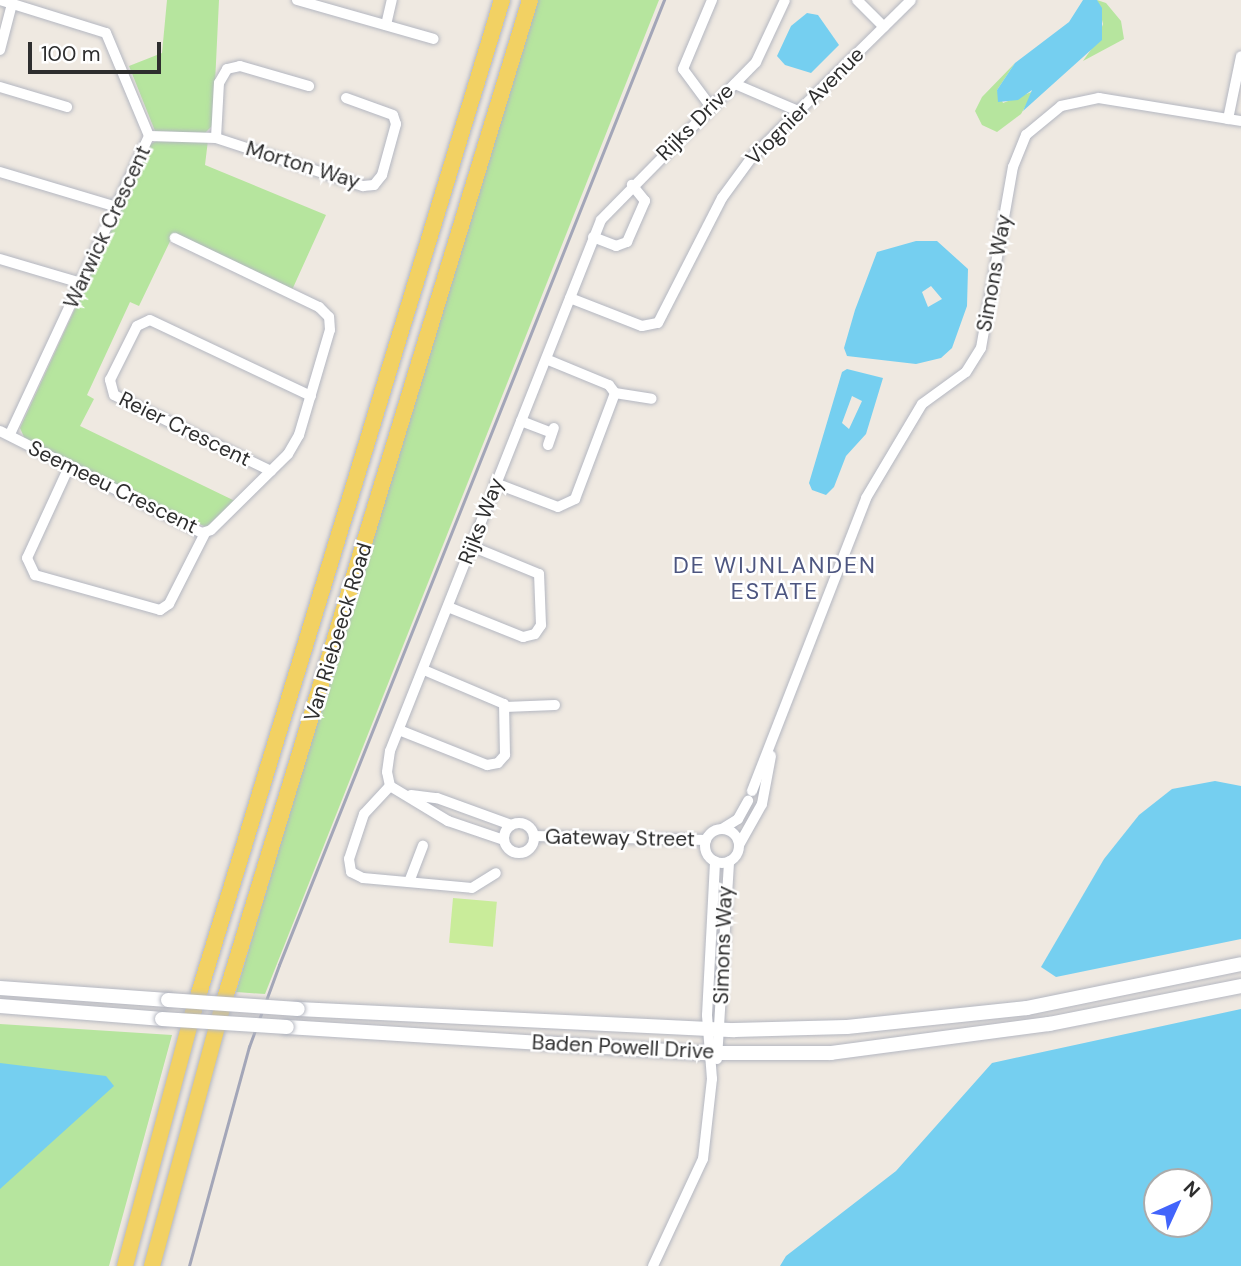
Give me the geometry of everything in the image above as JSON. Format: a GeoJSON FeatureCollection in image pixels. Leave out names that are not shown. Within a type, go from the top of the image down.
{"type":"FeatureCollection","features":[{"type":"Feature","properties":{"kind":"main road","name":"Van Riebeeck Road"},"geometry":{"type":"LineString","coordinates":[[125,1266],[193,1013],[502,0]]}},
{"type":"Feature","properties":{"kind":"main road","name":"Van Riebeeck Road"},"geometry":{"type":"LineString","coordinates":[[152,1266],[222,1008],[381,498],[530,0]]}},
{"type":"Feature","properties":{"kind":"main road"},"geometry":{"type":"LineString","coordinates":[[445,187],[471,197]]}},
{"type":"Feature","properties":{"kind":"main road"},"geometry":{"type":"LineString","coordinates":[[354,488],[381,498]]}},
{"type":"Feature","properties":{"kind":"main road","name":"Baden Powell Drive"},"geometry":{"type":"LineString","coordinates":[[0,988],[298,1009],[714,1029],[847,1027],[984,1014],[1241,964]]}},
{"type":"Feature","properties":{"kind":"main road","name":"Baden Powell Drive"},"geometry":{"type":"LineString","coordinates":[[0,1006],[162,1019],[714,1053],[831,1053],[932,1043],[1241,986]]}},
{"type":"Feature","properties":{"kind":"street","name":"Warwick Crescent"},"geometry":{"type":"LineString","coordinates":[[0,0],[100,30],[111,38],[149,136],[81,283],[5,433]]}},
{"type":"Feature","properties":{"kind":"street"},"geometry":{"type":"LineString","coordinates":[[297,0],[435,39]]}},
{"type":"Feature","properties":{"kind":"street"},"geometry":{"type":"LineString","coordinates":[[386,25],[392,0]]}},
{"type":"Feature","properties":{"kind":"street"},"geometry":{"type":"LineString","coordinates":[[711,107],[683,69],[712,0]]}},
{"type":"Feature","properties":{"kind":"street","name":"Rijks Drive"},"geometry":{"type":"LineString","coordinates":[[593,237],[608,208],[735,84],[762,52],[785,0]]}},
{"type":"Feature","properties":{"kind":"street"},"geometry":{"type":"LineString","coordinates":[[857,0],[884,27]]}},
{"type":"Feature","properties":{"kind":"street","name":"Viognier Avenue"},"geometry":{"type":"LineString","coordinates":[[570,298],[642,326],[658,323],[722,198],[752,157],[911,0]]}},
{"type":"Feature","properties":{"kind":"street"},"geometry":{"type":"LineString","coordinates":[[0,50],[12,4]]}},
{"type":"Feature","properties":{"kind":"street"},"geometry":{"type":"LineString","coordinates":[[1228,119],[1241,56]]}},
{"type":"Feature","properties":{"kind":"street"},"geometry":{"type":"LineString","coordinates":[[216,138],[219,83],[227,69],[240,66],[309,86]]}},
{"type":"Feature","properties":{"kind":"street"},"geometry":{"type":"LineString","coordinates":[[735,84],[798,111]]}},
{"type":"Feature","properties":{"kind":"street"},"geometry":{"type":"LineString","coordinates":[[0,87],[67,107]]}},
{"type":"Feature","properties":{"kind":"street","name":"Morton Way"},"geometry":{"type":"LineString","coordinates":[[149,136],[216,138],[363,186],[374,185],[382,175],[396,124],[393,115],[346,98]]}},
{"type":"Feature","properties":{"kind":"street","name":"Simons Way"},"geometry":{"type":"LineString","coordinates":[[722,829],[738,819],[771,752],[866,498],[922,404],[966,372],[981,348],[1013,167],[1026,135],[1053,110],[1089,99],[1120,99],[1241,121]]}},
{"type":"Feature","properties":{"kind":"street"},"geometry":{"type":"LineString","coordinates":[[0,172],[117,207]]}},
{"type":"Feature","properties":{"kind":"street"},"geometry":{"type":"LineString","coordinates":[[593,237],[616,246],[627,242],[645,201],[632,184]]}},
{"type":"Feature","properties":{"kind":"street","name":"Rijks Way"},"geometry":{"type":"LineString","coordinates":[[390,786],[387,762],[593,237]]}},
{"type":"Feature","properties":{"kind":"street","name":"Seemeeu Crescent"},"geometry":{"type":"LineString","coordinates":[[5,433],[68,469],[205,533],[271,471],[295,444],[330,330],[326,313],[175,238]]}},
{"type":"Feature","properties":{"kind":"street"},"geometry":{"type":"LineString","coordinates":[[0,259],[81,283]]}},
{"type":"Feature","properties":{"kind":"street","name":"Reier Crescent"},"geometry":{"type":"LineString","coordinates":[[271,471],[112,393],[110,380],[137,326],[152,321],[311,396]]}},
{"type":"Feature","properties":{"kind":"street"},"geometry":{"type":"LineString","coordinates":[[546,359],[609,384],[615,393],[652,399]]}},
{"type":"Feature","properties":{"kind":"street"},"geometry":{"type":"LineString","coordinates":[[495,483],[558,507],[570,504],[615,393]]}},
{"type":"Feature","properties":{"kind":"street"},"geometry":{"type":"LineString","coordinates":[[521,421],[553,430],[548,445]]}},
{"type":"Feature","properties":{"kind":"street"},"geometry":{"type":"LineString","coordinates":[[68,469],[27,558],[35,575],[160,610],[169,604],[205,533]]}},
{"type":"Feature","properties":{"kind":"street"},"geometry":{"type":"LineString","coordinates":[[447,607],[523,636],[535,634],[541,625],[538,574],[471,546]]}},
{"type":"Feature","properties":{"kind":"street"},"geometry":{"type":"LineString","coordinates":[[424,670],[505,707],[555,705]]}},
{"type":"Feature","properties":{"kind":"street"},"geometry":{"type":"LineString","coordinates":[[399,730],[495,765],[506,751],[505,707]]}},
{"type":"Feature","properties":{"kind":"street","name":"Simons Way"},"geometry":{"type":"LineString","coordinates":[[739,845],[767,791],[771,752]]}},
{"type":"Feature","properties":{"kind":"street"},"geometry":{"type":"LineString","coordinates":[[410,795],[437,798],[511,825],[525,824],[534,836],[532,846],[520,853],[510,850],[504,840],[432,813],[410,795],[390,786],[364,814],[349,866],[363,878],[472,888],[496,873]]}},
{"type":"Feature","properties":{"kind":"street"},"geometry":{"type":"LineString","coordinates":[[464,827],[470,811]]}},
{"type":"Feature","properties":{"kind":"street"},"geometry":{"type":"LineString","coordinates":[[504,840],[511,825]]}},
{"type":"Feature","properties":{"kind":"street"},"geometry":{"type":"LineString","coordinates":[[722,829],[731,832],[739,845],[729,861],[715,861],[706,850],[706,840],[722,829]]}},
{"type":"Feature","properties":{"kind":"street","name":"Gateway Street"},"geometry":{"type":"LineString","coordinates":[[534,836],[706,840]]}},
{"type":"Feature","properties":{"kind":"street"},"geometry":{"type":"LineString","coordinates":[[409,882],[424,846]]}},
{"type":"Feature","properties":{"kind":"street","name":"Simons Way"},"geometry":{"type":"LineString","coordinates":[[714,1029],[715,861]]}},
{"type":"Feature","properties":{"kind":"street","name":"Simons Way"},"geometry":{"type":"LineString","coordinates":[[714,1029],[729,861]]}},
{"type":"Feature","properties":{"kind":"street"},"geometry":{"type":"LineString","coordinates":[[653,1266],[702,1159],[712,1079],[714,1029]]}},
{"type":"Feature","properties":{"kind":"green space"},"geometry":{"type":"Polygon","coordinates":[[[167,0],[219,0],[213,125],[205,133],[155,131],[129,66],[162,53],[167,0]]]}},
{"type":"Feature","properties":{"kind":"green space"},"geometry":{"type":"Polygon","coordinates":[[[534,0],[659,0],[265,994],[236,992],[534,0]]]}},
{"type":"Feature","properties":{"kind":"green space"},"geometry":{"type":"Polygon","coordinates":[[[1097,0],[1106,3],[1121,21],[1124,39],[1083,61],[1097,41],[1103,24],[1097,0]]]}},
{"type":"Feature","properties":{"kind":"green space"},"geometry":{"type":"Polygon","coordinates":[[[1015,63],[997,90],[1003,103],[1034,91],[1021,114],[997,132],[982,125],[975,111],[982,97],[1015,63]]]}},
{"type":"Feature","properties":{"kind":"green space"},"geometry":{"type":"Polygon","coordinates":[[[160,139],[208,140],[205,165],[326,215],[292,290],[174,233],[139,306],[130,302],[87,395],[94,399],[80,426],[235,501],[206,527],[55,457],[24,437],[20,428],[151,144],[160,139]]]}},
{"type":"Feature","properties":{"kind":"green space"},"geometry":{"type":"Polygon","coordinates":[[[453,898],[497,902],[493,947],[449,943],[453,898]]]}},
{"type":"Feature","properties":{"kind":"green space"},"geometry":{"type":"Polygon","coordinates":[[[0,1024],[172,1035],[109,1266],[0,1266],[0,1024]]]}},
{"type":"Feature","properties":{"kind":"water"},"geometry":{"type":"Polygon","coordinates":[[[1083,0],[1097,0],[1102,8],[1102,40],[1023,111],[1032,90],[1018,100],[998,102],[997,90],[1015,63],[1069,22],[1083,0]]]}},
{"type":"Feature","properties":{"kind":"water"},"geometry":{"type":"Polygon","coordinates":[[[807,13],[818,15],[839,45],[811,73],[785,65],[777,56],[791,26],[807,13]]]}},
{"type":"Feature","properties":{"kind":"water"},"geometry":{"type":"Polygon","coordinates":[[[916,241],[937,241],[968,269],[967,306],[952,348],[941,358],[916,364],[847,356],[844,348],[877,252],[916,241]],[[931,286],[922,292],[928,307],[942,299],[931,286]]]}},
{"type":"Feature","properties":{"kind":"water"},"geometry":{"type":"Polygon","coordinates":[[[847,369],[883,378],[866,434],[846,456],[834,487],[826,495],[812,490],[809,483],[842,372],[847,369]],[[852,396],[842,423],[849,429],[862,401],[852,396]]]}},
{"type":"Feature","properties":{"kind":"water"},"geometry":{"type":"Polygon","coordinates":[[[1215,781],[1241,786],[1241,939],[1056,977],[1041,967],[1104,859],[1139,815],[1172,789],[1215,781]]]}},
{"type":"Feature","properties":{"kind":"water"},"geometry":{"type":"Polygon","coordinates":[[[1241,1009],[1241,1266],[780,1266],[786,1256],[896,1171],[992,1063],[1241,1009]]]}},
{"type":"Feature","properties":{"kind":"water"},"geometry":{"type":"Polygon","coordinates":[[[0,1063],[106,1076],[114,1086],[0,1189],[0,1063]]]}},
{"type":"Feature","properties":{"kind":"railway"},"geometry":{"type":"LineString","coordinates":[[189,1266],[249,1047],[279,965],[664,0]]}},
{"type":"Feature","properties":{"kind":"district","name":"DE WIJNLANDEN ESTATE"},"geometry":{"type":"Point","coordinates":[775,578]}}]}
